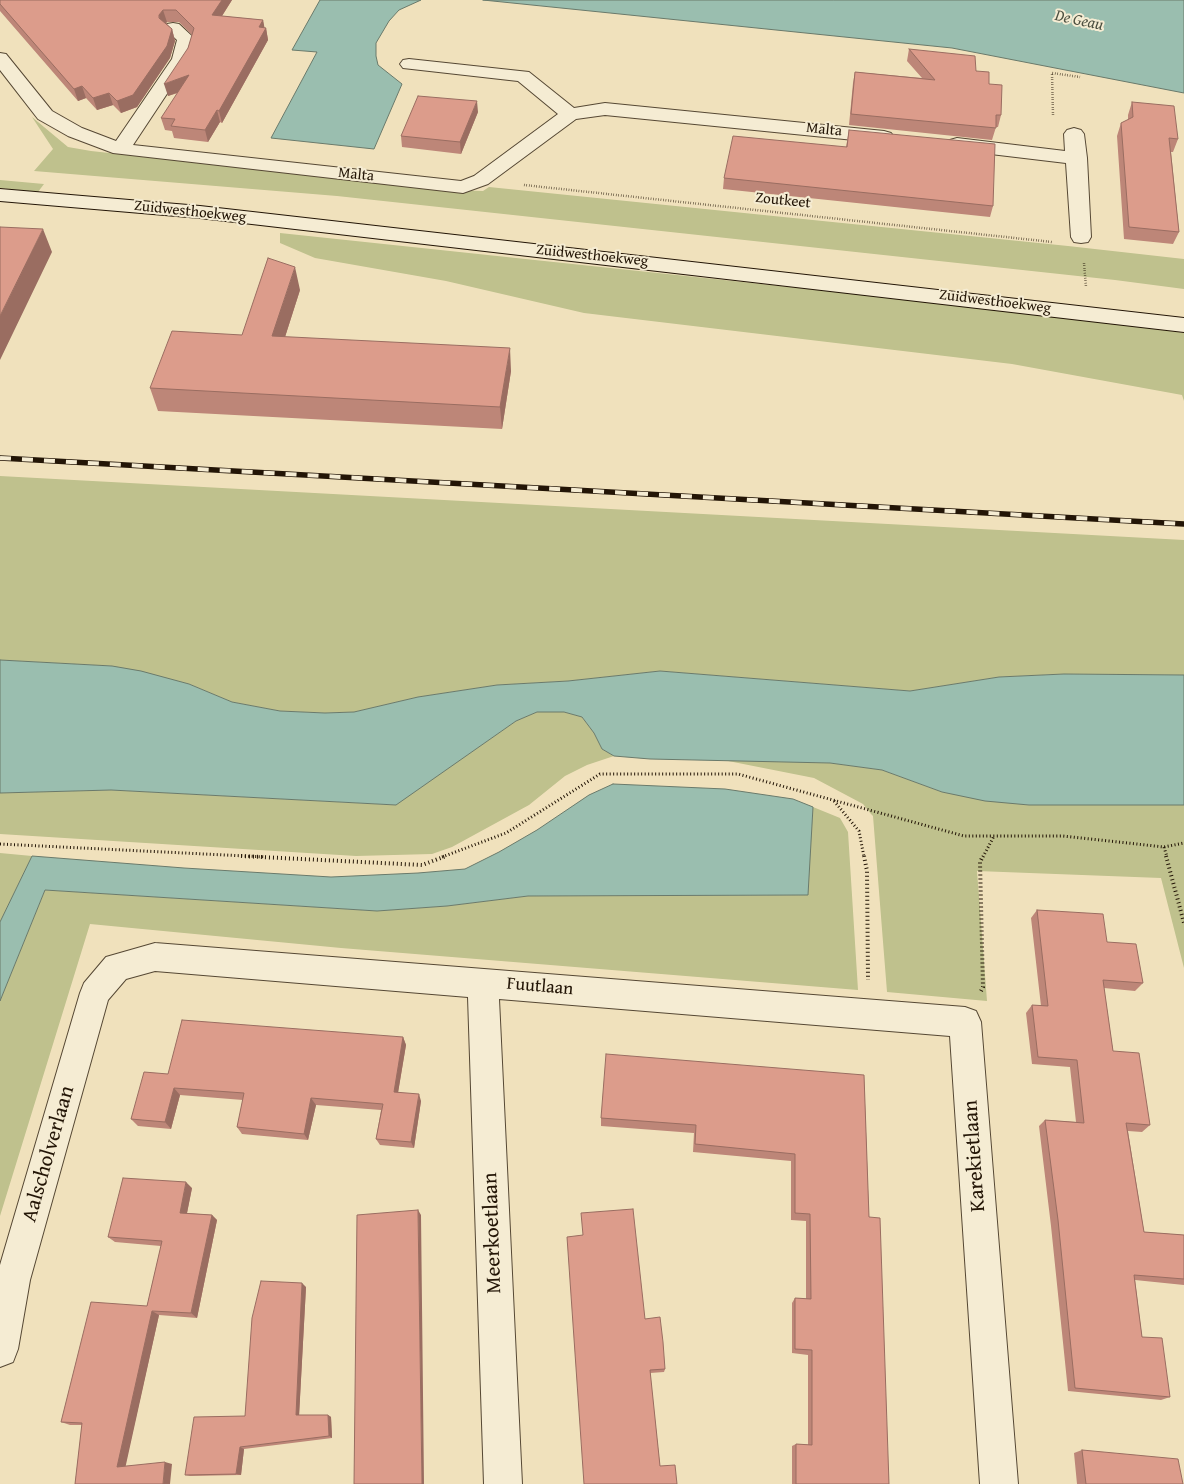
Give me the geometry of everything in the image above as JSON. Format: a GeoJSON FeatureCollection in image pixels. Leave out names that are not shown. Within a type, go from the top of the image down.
{"type":"FeatureCollection","features":[{"type":"Feature","properties":{"kind":"street"},"geometry":{"type":"LineString","coordinates":[[120,149],[181,59],[186,39],[173,28]]}},
{"type":"Feature","properties":{"kind":"street","name":"Malta"},"geometry":{"type":"LineString","coordinates":[[0,58],[45,114],[76,132],[120,149],[463,187],[481,180],[570,114],[605,109],[900,138]]}},
{"type":"Feature","properties":{"kind":"street"},"geometry":{"type":"LineString","coordinates":[[409,64],[523,76],[570,114]]}},
{"type":"Feature","properties":{"kind":"street"},"geometry":{"type":"LineString","coordinates":[[1074,134],[1081,238]]}},
{"type":"Feature","properties":{"kind":"street"},"geometry":{"type":"LineString","coordinates":[[939,142],[1077,158]]}},
{"type":"Feature","properties":{"kind":"street","name":"Zuidwesthoekweg"},"geometry":{"type":"LineString","coordinates":[[0,195],[200,212],[1184,325]]}},
{"type":"Feature","properties":{"kind":"street","name":"Fuutlaan"},"geometry":{"type":"LineString","coordinates":[[117,967],[155,957],[965,1022]]}},
{"type":"Feature","properties":{"kind":"street","name":"Aalscholverlaan"},"geometry":{"type":"LineString","coordinates":[[0,1349],[16,1271],[95,993],[117,967]]}},
{"type":"Feature","properties":{"kind":"street","name":"Meerkoetlaan"},"geometry":{"type":"LineString","coordinates":[[483,982],[503,1484]]}},
{"type":"Feature","properties":{"kind":"street","name":"Karekietlaan"},"geometry":{"type":"LineString","coordinates":[[965,1022],[999,1484]]}},
{"type":"Feature","properties":{"kind":"path"},"geometry":{"type":"LineString","coordinates":[[1074,134],[1054,132],[1052,73],[1080,77]]}},
{"type":"Feature","properties":{"kind":"path","name":"Zoutkeet"},"geometry":{"type":"LineString","coordinates":[[481,180],[1053,242]]}},
{"type":"Feature","properties":{"kind":"path"},"geometry":{"type":"LineString","coordinates":[[0,844],[422,865],[506,833],[600,774],[738,774],[964,836],[1063,836],[1164,847],[1184,843]]}},
{"type":"Feature","properties":{"kind":"path"},"geometry":{"type":"LineString","coordinates":[[834,800],[859,831],[867,871],[868,1014]]}},
{"type":"Feature","properties":{"kind":"path"},"geometry":{"type":"LineString","coordinates":[[965,1022],[983,987],[980,862],[994,836]]}},
{"type":"Feature","properties":{"kind":"path"},"geometry":{"type":"LineString","coordinates":[[1164,847],[1184,923]]}},
{"type":"Feature","properties":{"kind":"green space"},"geometry":{"type":"Polygon","coordinates":[[[32,117],[68,147],[91,151],[450,190],[483,191],[489,187],[1184,259],[1184,289],[337,196],[34,171],[53,149],[32,117]]]}},
{"type":"Feature","properties":{"kind":"green space"},"geometry":{"type":"Polygon","coordinates":[[[0,180],[44,184],[38,192],[0,188],[0,180]]]}},
{"type":"Feature","properties":{"kind":"green space"},"geometry":{"type":"Polygon","coordinates":[[[280,233],[1073,317],[1184,333],[1184,401],[1182,395],[1012,364],[584,313],[446,281],[315,258],[280,243],[280,233]]]}},
{"type":"Feature","properties":{"kind":"green space"},"geometry":{"type":"Polygon","coordinates":[[[0,476],[1184,540],[1184,675],[1064,674],[999,677],[910,691],[660,671],[568,681],[497,685],[418,697],[354,712],[280,711],[232,702],[189,684],[112,666],[0,660],[0,476]]]}},
{"type":"Feature","properties":{"kind":"green space"},"geometry":{"type":"Polygon","coordinates":[[[537,712],[564,712],[582,717],[594,733],[602,749],[614,756],[587,765],[565,776],[529,805],[452,847],[432,854],[356,856],[0,834],[0,793],[111,790],[395,805],[516,721],[537,712]]]}},
{"type":"Feature","properties":{"kind":"green space"},"geometry":{"type":"Polygon","coordinates":[[[718,759],[830,763],[882,770],[942,792],[1029,805],[1184,805],[1184,968],[1161,878],[977,871],[987,1001],[887,992],[873,816],[863,804],[814,778],[718,759]]]}},
{"type":"Feature","properties":{"kind":"green space"},"geometry":{"type":"Polygon","coordinates":[[[813,807],[840,818],[848,832],[858,990],[341,948],[90,924],[0,1216],[0,1001],[45,890],[377,911],[447,906],[528,896],[807,895],[813,807]]]}},
{"type":"Feature","properties":{"kind":"green space"},"geometry":{"type":"Polygon","coordinates":[[[0,853],[32,856],[0,922],[0,853]]]}},
{"type":"Feature","properties":{"kind":"water"},"geometry":{"type":"Polygon","coordinates":[[[320,0],[421,0],[399,10],[389,21],[376,43],[378,65],[402,84],[374,149],[271,138],[317,52],[292,50],[320,0]]]}},
{"type":"Feature","properties":{"kind":"water","name":"De Geau"},"geometry":{"type":"Polygon","coordinates":[[[483,0],[1184,0],[1184,93],[952,48],[483,0]]]}},
{"type":"Feature","properties":{"kind":"water"},"geometry":{"type":"Polygon","coordinates":[[[0,660],[112,666],[141,671],[189,684],[232,702],[280,711],[325,713],[354,712],[418,697],[497,685],[568,681],[660,671],[910,691],[999,677],[1064,674],[1184,675],[1184,805],[1029,805],[985,801],[942,792],[882,770],[830,763],[650,759],[614,756],[602,749],[594,733],[582,717],[564,712],[537,712],[516,721],[396,805],[111,790],[0,793],[0,660]]]}},
{"type":"Feature","properties":{"kind":"water"},"geometry":{"type":"Polygon","coordinates":[[[613,784],[725,789],[793,799],[813,807],[808,895],[528,896],[447,906],[377,911],[45,890],[0,1001],[0,922],[32,856],[331,877],[465,869],[537,830],[589,795],[613,784]]]}},
{"type":"Feature","properties":{"kind":"building"},"geometry":{"type":"Polygon","coordinates":[[[0,0],[222,0],[212,15],[263,20],[259,27],[266,28],[219,111],[217,110],[205,130],[171,126],[175,119],[161,118],[189,75],[164,84],[188,48],[194,28],[176,10],[163,10],[159,15],[159,18],[172,29],[167,46],[133,95],[117,101],[109,93],[93,98],[82,86],[74,89],[0,4],[0,0]]]}},
{"type":"Feature","properties":{"kind":"building"},"geometry":{"type":"Polygon","coordinates":[[[909,49],[975,56],[976,71],[989,72],[989,84],[1002,85],[1001,115],[996,115],[996,128],[851,114],[855,72],[935,80],[909,49]]]}},
{"type":"Feature","properties":{"kind":"building"},"geometry":{"type":"Polygon","coordinates":[[[418,96],[477,101],[460,142],[401,136],[418,96]]]}},
{"type":"Feature","properties":{"kind":"building"},"geometry":{"type":"Polygon","coordinates":[[[1132,102],[1174,106],[1178,139],[1169,138],[1179,232],[1129,227],[1121,123],[1133,117],[1132,102]]]}},
{"type":"Feature","properties":{"kind":"building"},"geometry":{"type":"Polygon","coordinates":[[[849,130],[995,144],[993,206],[724,178],[733,136],[847,147],[849,130]]]}},
{"type":"Feature","properties":{"kind":"building"},"geometry":{"type":"Polygon","coordinates":[[[0,227],[43,229],[0,316],[0,227]]]}},
{"type":"Feature","properties":{"kind":"building"},"geometry":{"type":"Polygon","coordinates":[[[268,258],[295,267],[272,336],[510,348],[500,407],[150,388],[172,331],[242,335],[268,258]]]}},
{"type":"Feature","properties":{"kind":"building"},"geometry":{"type":"Polygon","coordinates":[[[1037,910],[1103,914],[1107,942],[1136,944],[1143,983],[1103,980],[1113,1051],[1139,1053],[1150,1125],[1126,1123],[1144,1232],[1184,1235],[1184,1279],[1134,1275],[1142,1337],[1162,1338],[1170,1397],[1075,1388],[1058,1220],[1045,1120],[1084,1123],[1077,1060],[1038,1057],[1032,1005],[1048,1006],[1037,910]]]}},
{"type":"Feature","properties":{"kind":"building"},"geometry":{"type":"Polygon","coordinates":[[[182,1020],[403,1037],[394,1092],[419,1094],[411,1142],[376,1139],[383,1104],[311,1098],[304,1134],[237,1127],[244,1093],[174,1088],[165,1122],[131,1119],[144,1072],[168,1074],[182,1020]]]}},
{"type":"Feature","properties":{"kind":"building"},"geometry":{"type":"Polygon","coordinates":[[[606,1054],[864,1075],[869,1217],[880,1218],[889,1484],[796,1484],[796,1444],[812,1445],[812,1350],[795,1349],[795,1298],[811,1299],[810,1214],[795,1213],[795,1154],[695,1144],[696,1125],[601,1118],[606,1054]]]}},
{"type":"Feature","properties":{"kind":"building"},"geometry":{"type":"Polygon","coordinates":[[[123,1178],[186,1182],[180,1213],[212,1215],[191,1313],[152,1311],[117,1467],[165,1462],[163,1484],[75,1484],[82,1423],[61,1422],[91,1302],[147,1306],[162,1241],[108,1237],[123,1178]]]}},
{"type":"Feature","properties":{"kind":"building"},"geometry":{"type":"Polygon","coordinates":[[[633,1209],[645,1319],[660,1317],[663,1342],[665,1369],[650,1370],[660,1466],[675,1465],[677,1484],[584,1484],[567,1237],[583,1235],[581,1213],[633,1209]]]}},
{"type":"Feature","properties":{"kind":"building"},"geometry":{"type":"Polygon","coordinates":[[[418,1210],[422,1484],[354,1484],[357,1215],[418,1210]]]}},
{"type":"Feature","properties":{"kind":"building"},"geometry":{"type":"Polygon","coordinates":[[[261,1281],[302,1283],[296,1415],[328,1415],[329,1436],[240,1447],[236,1474],[185,1475],[194,1417],[245,1416],[252,1318],[261,1281]]]}},
{"type":"Feature","properties":{"kind":"building"},"geometry":{"type":"Polygon","coordinates":[[[1082,1450],[1178,1459],[1183,1484],[1086,1484],[1082,1450]]]}},
{"type":"Feature","properties":{"kind":"railway"},"geometry":{"type":"LineString","coordinates":[[0,458],[1184,524]]}}]}
